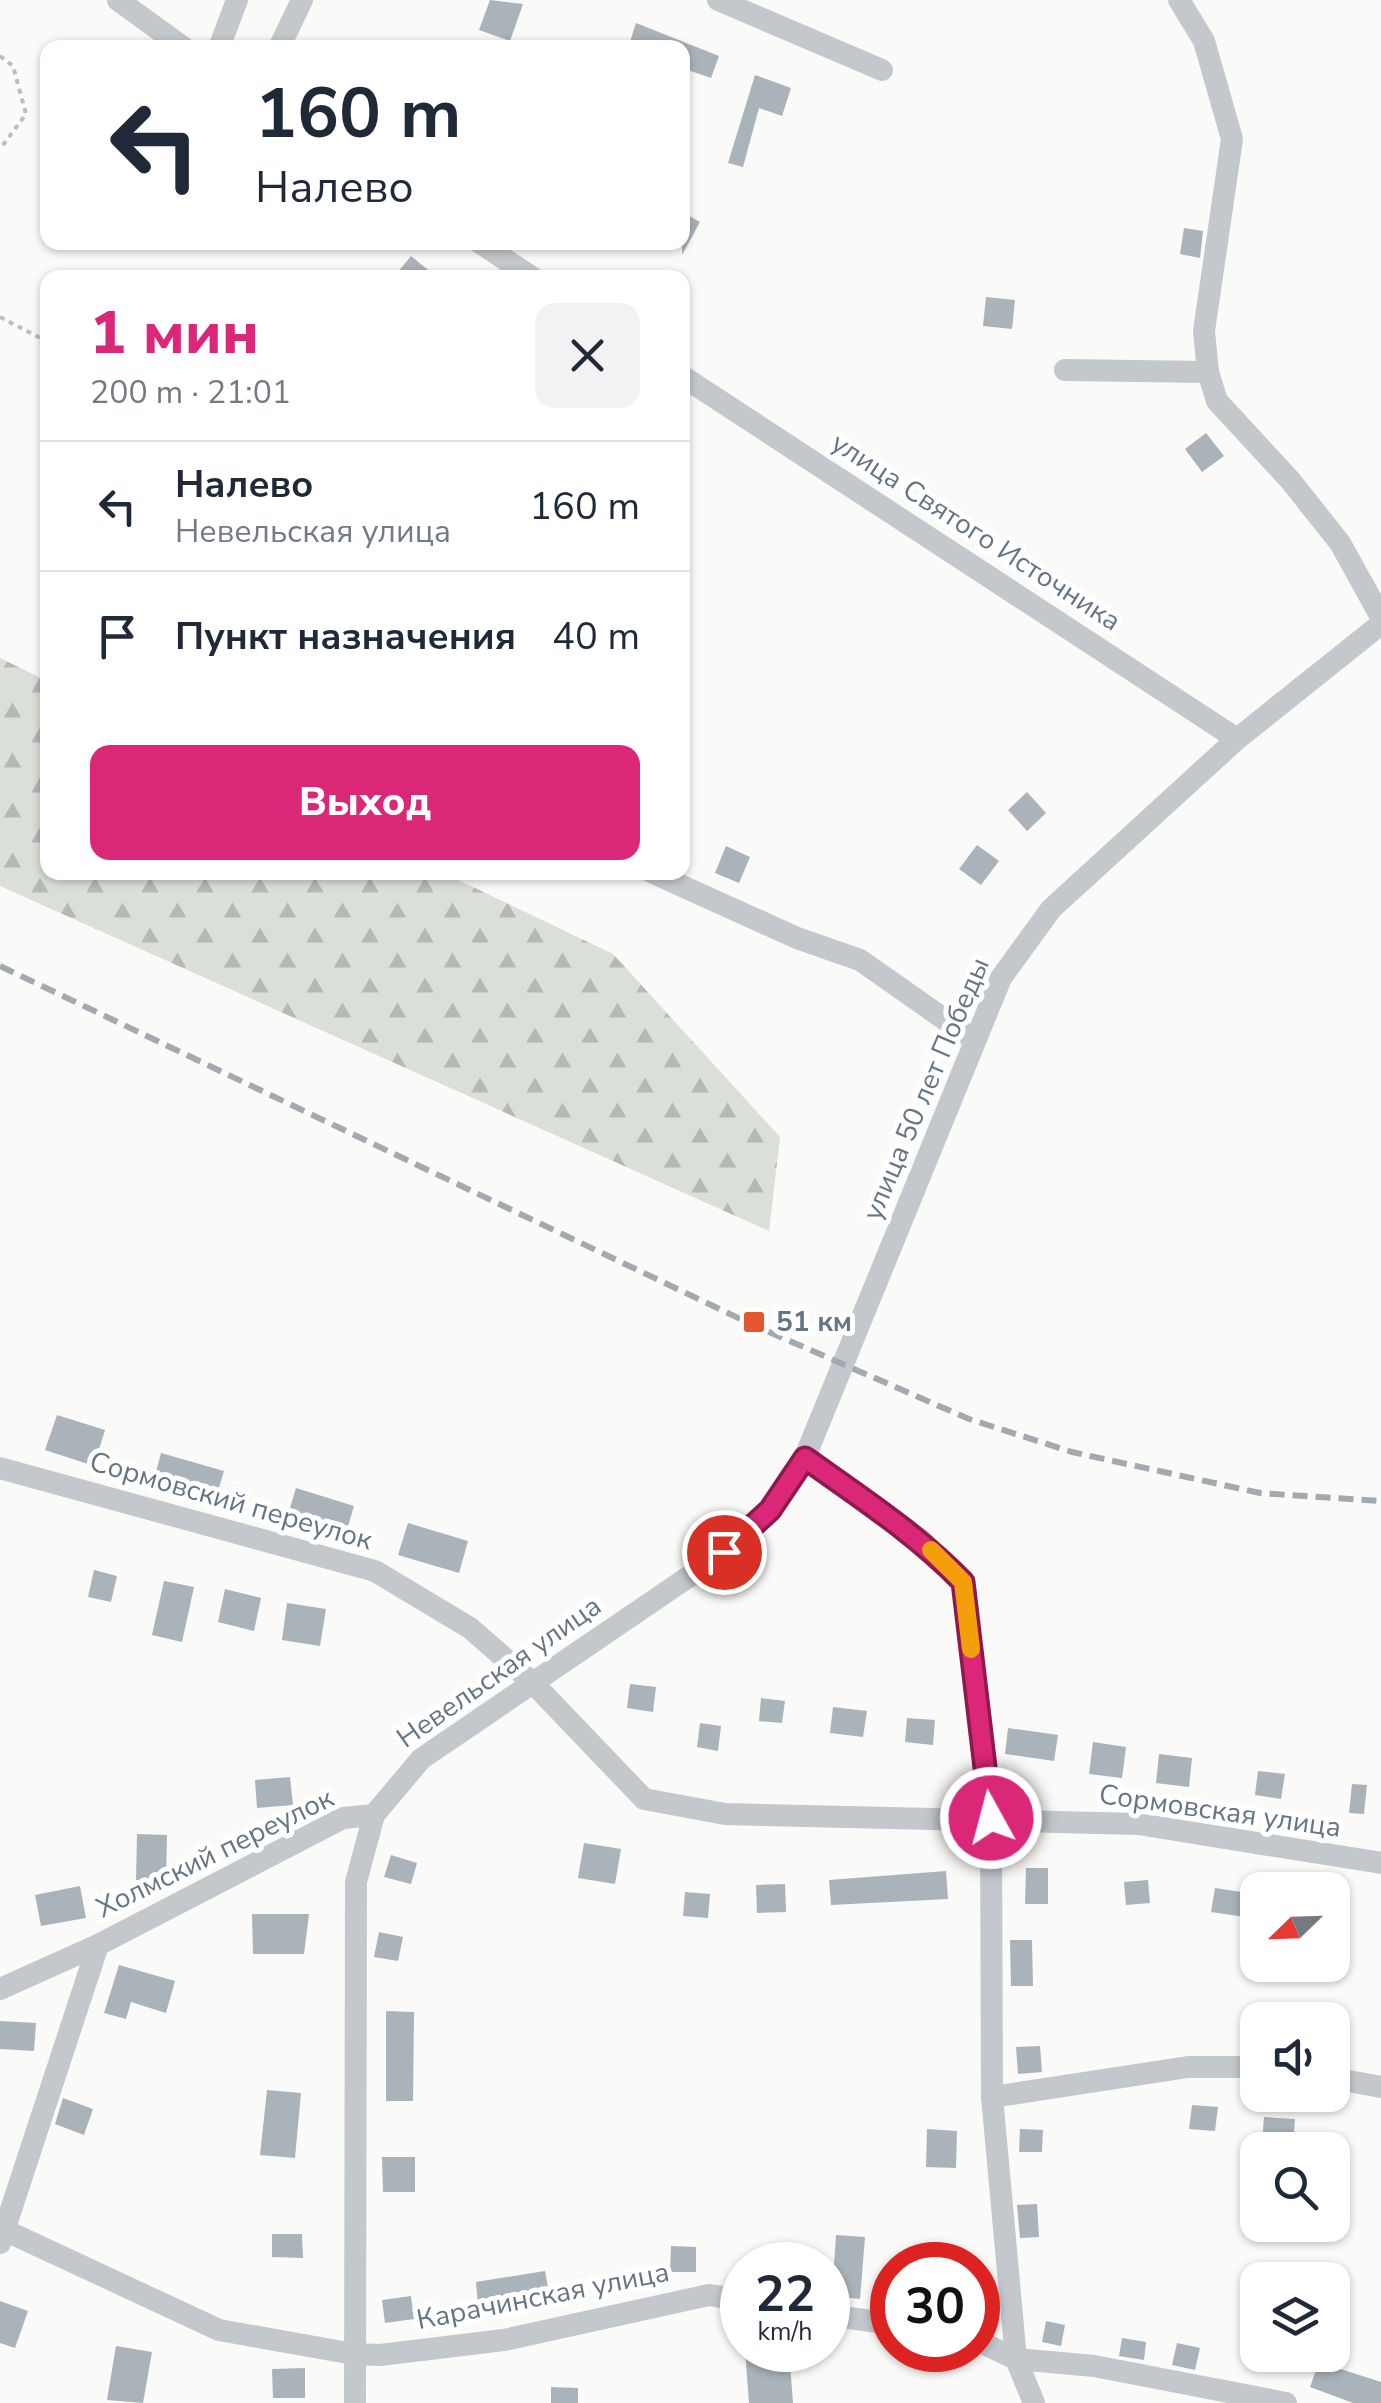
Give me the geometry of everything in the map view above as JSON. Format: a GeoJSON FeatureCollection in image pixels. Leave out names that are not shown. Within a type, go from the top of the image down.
{"type":"FeatureCollection","features":[{"type":"Feature","properties":{"kind":"street"},"geometry":{"type":"LineString","coordinates":[[118,0],[173,40]]}},
{"type":"Feature","properties":{"kind":"street"},"geometry":{"type":"LineString","coordinates":[[222,40],[237,0]]}},
{"type":"Feature","properties":{"kind":"street"},"geometry":{"type":"LineString","coordinates":[[282,40],[302,0]]}},
{"type":"Feature","properties":{"kind":"street"},"geometry":{"type":"LineString","coordinates":[[718,0],[882,70]]}},
{"type":"Feature","properties":{"kind":"street"},"geometry":{"type":"LineString","coordinates":[[1179,0],[1204,41],[1232,140],[1204,331],[1208,372],[1217,401],[1290,480],[1340,543],[1381,621]]}},
{"type":"Feature","properties":{"kind":"street"},"geometry":{"type":"LineString","coordinates":[[491,250],[521,270]]}},
{"type":"Feature","properties":{"kind":"street"},"geometry":{"type":"LineString","coordinates":[[1065,370],[1208,372]]}},
{"type":"Feature","properties":{"kind":"street","name":"улица Святого Источника"},"geometry":{"type":"LineString","coordinates":[[690,381],[1237,739]]}},
{"type":"Feature","properties":{"kind":"street","name":"улица 50 лет Победы"},"geometry":{"type":"LineString","coordinates":[[842,1366],[1001,978],[1051,908],[1237,739],[1381,621]]}},
{"type":"Feature","properties":{"kind":"street"},"geometry":{"type":"LineString","coordinates":[[669,880],[797,938],[860,960],[974,1040]]}},
{"type":"Feature","properties":{"kind":"street","name":"Невельская улица"},"geometry":{"type":"LineString","coordinates":[[355,2403],[356,1882],[374,1816],[420,1759],[724,1552],[770,1510],[805,1458],[842,1366]]}},
{"type":"Feature","properties":{"kind":"street"},"geometry":{"type":"LineString","coordinates":[[805,1458],[921,1540],[963,1582],[991,1818],[992,2096],[1016,2359],[1034,2403]]}},
{"type":"Feature","properties":{"kind":"street","name":"Сормовский переулок"},"geometry":{"type":"LineString","coordinates":[[0,1468],[375,1571],[470,1628],[533,1682]]}},
{"type":"Feature","properties":{"kind":"street","name":"Сормовская улица"},"geometry":{"type":"LineString","coordinates":[[533,1682],[644,1799],[725,1814],[1138,1824],[1381,1863]]}},
{"type":"Feature","properties":{"kind":"street","name":"Холмский переулок"},"geometry":{"type":"LineString","coordinates":[[2,2234],[98,1945],[343,1818],[374,1816]]}},
{"type":"Feature","properties":{"kind":"street"},"geometry":{"type":"LineString","coordinates":[[0,1989],[98,1945]]}},
{"type":"Feature","properties":{"kind":"street"},"geometry":{"type":"LineString","coordinates":[[992,2096],[1188,2067],[1240,2067]]}},
{"type":"Feature","properties":{"kind":"street"},"geometry":{"type":"LineString","coordinates":[[1350,2081],[1381,2087]]}},
{"type":"Feature","properties":{"kind":"street","name":"Карачинская улица"},"geometry":{"type":"LineString","coordinates":[[2,2234],[219,2330],[354,2354],[380,2355],[504,2340],[709,2295],[720,2297]]}},
{"type":"Feature","properties":{"kind":"street"},"geometry":{"type":"LineString","coordinates":[[1000,2351],[1016,2359],[1094,2366],[1286,2403]]}},
{"type":"Feature","properties":{"kind":"path"},"geometry":{"type":"LineString","coordinates":[[0,56],[13,66],[26,114],[0,150]]}},
{"type":"Feature","properties":{"kind":"path"},"geometry":{"type":"LineString","coordinates":[[0,317],[40,338]]}},
{"type":"Feature","properties":{"kind":"green space"},"geometry":{"type":"Polygon","coordinates":[[[0,658],[40,678],[40,880],[459,880],[613,954],[780,1137],[769,1231],[0,886],[0,658]]]}},
{"type":"Feature","properties":{"kind":"building"},"geometry":{"type":"Polygon","coordinates":[[[490,0],[523,4],[510,40],[479,30],[490,0]]]}},
{"type":"Feature","properties":{"kind":"building"},"geometry":{"type":"Polygon","coordinates":[[[636,23],[679,40],[631,40],[636,23]]]}},
{"type":"Feature","properties":{"kind":"building"},"geometry":{"type":"Polygon","coordinates":[[[690,44],[719,56],[711,78],[690,71],[690,44]]]}},
{"type":"Feature","properties":{"kind":"building"},"geometry":{"type":"Polygon","coordinates":[[[755,75],[791,88],[782,116],[759,108],[743,167],[728,163],[755,75]]]}},
{"type":"Feature","properties":{"kind":"building"},"geometry":{"type":"Polygon","coordinates":[[[690,216],[700,222],[690,240],[690,216]]]}},
{"type":"Feature","properties":{"kind":"building"},"geometry":{"type":"Polygon","coordinates":[[[1184,228],[1203,231],[1200,258],[1180,254],[1184,228]]]}},
{"type":"Feature","properties":{"kind":"building"},"geometry":{"type":"Polygon","coordinates":[[[411,256],[428,270],[400,270],[411,256]]]}},
{"type":"Feature","properties":{"kind":"building"},"geometry":{"type":"Polygon","coordinates":[[[986,297],[1015,300],[1012,329],[983,326],[986,297]]]}},
{"type":"Feature","properties":{"kind":"building"},"geometry":{"type":"Polygon","coordinates":[[[1206,433],[1224,456],[1202,472],[1185,449],[1206,433]]]}},
{"type":"Feature","properties":{"kind":"building"},"geometry":{"type":"Polygon","coordinates":[[[1027,792],[1046,813],[1027,831],[1008,810],[1027,792]]]}},
{"type":"Feature","properties":{"kind":"building"},"geometry":{"type":"Polygon","coordinates":[[[977,845],[999,861],[981,885],[959,869],[977,845]]]}},
{"type":"Feature","properties":{"kind":"building"},"geometry":{"type":"Polygon","coordinates":[[[726,846],[750,857],[739,883],[715,873],[726,846]]]}},
{"type":"Feature","properties":{"kind":"building"},"geometry":{"type":"Polygon","coordinates":[[[57,1415],[105,1430],[94,1466],[45,1450],[57,1415]]]}},
{"type":"Feature","properties":{"kind":"building"},"geometry":{"type":"Polygon","coordinates":[[[161,1453],[224,1471],[215,1501],[153,1483],[161,1453]]]}},
{"type":"Feature","properties":{"kind":"building"},"geometry":{"type":"Polygon","coordinates":[[[296,1488],[354,1506],[344,1540],[286,1521],[296,1488]]]}},
{"type":"Feature","properties":{"kind":"building"},"geometry":{"type":"Polygon","coordinates":[[[408,1523],[468,1541],[459,1573],[398,1555],[408,1523]]]}},
{"type":"Feature","properties":{"kind":"building"},"geometry":{"type":"Polygon","coordinates":[[[94,1570],[117,1576],[111,1602],[88,1597],[94,1570]]]}},
{"type":"Feature","properties":{"kind":"building"},"geometry":{"type":"Polygon","coordinates":[[[164,1581],[194,1587],[182,1642],[152,1635],[164,1581]]]}},
{"type":"Feature","properties":{"kind":"building"},"geometry":{"type":"Polygon","coordinates":[[[225,1589],[261,1598],[254,1631],[218,1622],[225,1589]]]}},
{"type":"Feature","properties":{"kind":"building"},"geometry":{"type":"Polygon","coordinates":[[[287,1603],[326,1609],[320,1646],[282,1640],[287,1603]]]}},
{"type":"Feature","properties":{"kind":"building"},"geometry":{"type":"Polygon","coordinates":[[[630,1684],[656,1687],[653,1712],[627,1708],[630,1684]]]}},
{"type":"Feature","properties":{"kind":"building"},"geometry":{"type":"Polygon","coordinates":[[[761,1698],[785,1701],[782,1723],[759,1721],[761,1698]]]}},
{"type":"Feature","properties":{"kind":"building"},"geometry":{"type":"Polygon","coordinates":[[[833,1707],[867,1711],[863,1737],[830,1733],[833,1707]]]}},
{"type":"Feature","properties":{"kind":"building"},"geometry":{"type":"Polygon","coordinates":[[[907,1718],[935,1720],[933,1745],[905,1742],[907,1718]]]}},
{"type":"Feature","properties":{"kind":"building"},"geometry":{"type":"Polygon","coordinates":[[[700,1723],[721,1726],[718,1751],[697,1747],[700,1723]]]}},
{"type":"Feature","properties":{"kind":"building"},"geometry":{"type":"Polygon","coordinates":[[[1008,1728],[1058,1735],[1054,1761],[1005,1754],[1008,1728]]]}},
{"type":"Feature","properties":{"kind":"building"},"geometry":{"type":"Polygon","coordinates":[[[1093,1742],[1126,1747],[1122,1778],[1089,1774],[1093,1742]]]}},
{"type":"Feature","properties":{"kind":"building"},"geometry":{"type":"Polygon","coordinates":[[[1159,1754],[1192,1758],[1189,1787],[1156,1783],[1159,1754]]]}},
{"type":"Feature","properties":{"kind":"building"},"geometry":{"type":"Polygon","coordinates":[[[1258,1771],[1285,1774],[1281,1799],[1255,1795],[1258,1771]]]}},
{"type":"Feature","properties":{"kind":"building"},"geometry":{"type":"Polygon","coordinates":[[[290,1777],[293,1805],[257,1808],[255,1780],[290,1777]]]}},
{"type":"Feature","properties":{"kind":"building"},"geometry":{"type":"Polygon","coordinates":[[[1352,1784],[1367,1785],[1364,1814],[1349,1813],[1352,1784]]]}},
{"type":"Feature","properties":{"kind":"building"},"geometry":{"type":"Polygon","coordinates":[[[137,1834],[167,1835],[166,1881],[136,1880],[137,1834]]]}},
{"type":"Feature","properties":{"kind":"building"},"geometry":{"type":"Polygon","coordinates":[[[584,1843],[621,1849],[615,1884],[578,1878],[584,1843]]]}},
{"type":"Feature","properties":{"kind":"building"},"geometry":{"type":"Polygon","coordinates":[[[391,1855],[417,1863],[411,1884],[384,1877],[391,1855]]]}},
{"type":"Feature","properties":{"kind":"building"},"geometry":{"type":"Polygon","coordinates":[[[1026,1868],[1048,1868],[1048,1904],[1025,1904],[1026,1868]]]}},
{"type":"Feature","properties":{"kind":"building"},"geometry":{"type":"Polygon","coordinates":[[[946,1871],[948,1899],[831,1905],[829,1880],[946,1871]]]}},
{"type":"Feature","properties":{"kind":"building"},"geometry":{"type":"Polygon","coordinates":[[[1148,1880],[1150,1903],[1126,1905],[1124,1882],[1148,1880]]]}},
{"type":"Feature","properties":{"kind":"building"},"geometry":{"type":"Polygon","coordinates":[[[785,1884],[786,1912],[757,1913],[756,1885],[785,1884]]]}},
{"type":"Feature","properties":{"kind":"building"},"geometry":{"type":"Polygon","coordinates":[[[80,1886],[86,1918],[41,1926],[35,1895],[80,1886]]]}},
{"type":"Feature","properties":{"kind":"building"},"geometry":{"type":"Polygon","coordinates":[[[1215,1888],[1240,1892],[1240,1916],[1211,1912],[1215,1888]]]}},
{"type":"Feature","properties":{"kind":"building"},"geometry":{"type":"Polygon","coordinates":[[[685,1892],[710,1894],[708,1918],[683,1916],[685,1892]]]}},
{"type":"Feature","properties":{"kind":"building"},"geometry":{"type":"Polygon","coordinates":[[[252,1914],[309,1914],[304,1954],[253,1954],[252,1914]]]}},
{"type":"Feature","properties":{"kind":"building"},"geometry":{"type":"Polygon","coordinates":[[[379,1932],[403,1937],[398,1961],[374,1957],[379,1932]]]}},
{"type":"Feature","properties":{"kind":"building"},"geometry":{"type":"Polygon","coordinates":[[[1010,1940],[1032,1940],[1033,1986],[1011,1986],[1010,1940]]]}},
{"type":"Feature","properties":{"kind":"building"},"geometry":{"type":"Polygon","coordinates":[[[119,1965],[175,1981],[166,2013],[131,2002],[126,2019],[104,2013],[119,1965]]]}},
{"type":"Feature","properties":{"kind":"building"},"geometry":{"type":"Polygon","coordinates":[[[386,2011],[414,2012],[413,2101],[386,2101],[386,2011]]]}},
{"type":"Feature","properties":{"kind":"building"},"geometry":{"type":"Polygon","coordinates":[[[0,2021],[36,2023],[34,2051],[0,2049],[0,2021]]]}},
{"type":"Feature","properties":{"kind":"building"},"geometry":{"type":"Polygon","coordinates":[[[1040,2046],[1042,2072],[1018,2074],[1016,2047],[1040,2046]]]}},
{"type":"Feature","properties":{"kind":"building"},"geometry":{"type":"Polygon","coordinates":[[[267,2090],[301,2093],[295,2158],[260,2155],[267,2090]]]}},
{"type":"Feature","properties":{"kind":"building"},"geometry":{"type":"Polygon","coordinates":[[[63,2098],[93,2109],[84,2135],[55,2124],[63,2098]]]}},
{"type":"Feature","properties":{"kind":"building"},"geometry":{"type":"Polygon","coordinates":[[[1192,2105],[1218,2107],[1215,2131],[1189,2129],[1192,2105]]]}},
{"type":"Feature","properties":{"kind":"building"},"geometry":{"type":"Polygon","coordinates":[[[1264,2117],[1295,2119],[1294,2132],[1263,2132],[1264,2117]]]}},
{"type":"Feature","properties":{"kind":"building"},"geometry":{"type":"Polygon","coordinates":[[[927,2129],[957,2131],[956,2168],[926,2167],[927,2129]]]}},
{"type":"Feature","properties":{"kind":"building"},"geometry":{"type":"Polygon","coordinates":[[[1020,2129],[1043,2130],[1042,2152],[1019,2152],[1020,2129]]]}},
{"type":"Feature","properties":{"kind":"building"},"geometry":{"type":"Polygon","coordinates":[[[382,2157],[415,2157],[415,2192],[383,2192],[382,2157]]]}},
{"type":"Feature","properties":{"kind":"building"},"geometry":{"type":"Polygon","coordinates":[[[1037,2204],[1039,2237],[1020,2238],[1017,2205],[1037,2204]]]}},
{"type":"Feature","properties":{"kind":"building"},"geometry":{"type":"Polygon","coordinates":[[[272,2234],[302,2234],[303,2258],[272,2257],[272,2234]]]}},
{"type":"Feature","properties":{"kind":"building"},"geometry":{"type":"Polygon","coordinates":[[[836,2235],[865,2237],[860,2299],[850,2298],[850,2242],[836,2242],[836,2235]]]}},
{"type":"Feature","properties":{"kind":"building"},"geometry":{"type":"Polygon","coordinates":[[[671,2246],[696,2247],[696,2272],[670,2272],[671,2246]]]}},
{"type":"Feature","properties":{"kind":"building"},"geometry":{"type":"Polygon","coordinates":[[[545,2271],[551,2304],[479,2316],[476,2282],[545,2271]]]}},
{"type":"Feature","properties":{"kind":"building"},"geometry":{"type":"Polygon","coordinates":[[[411,2296],[414,2319],[385,2323],[382,2300],[411,2296]]]}},
{"type":"Feature","properties":{"kind":"building"},"geometry":{"type":"Polygon","coordinates":[[[0,2301],[28,2311],[15,2348],[0,2343],[0,2301]]]}},
{"type":"Feature","properties":{"kind":"building"},"geometry":{"type":"Polygon","coordinates":[[[1046,2321],[1065,2325],[1061,2346],[1042,2342],[1046,2321]]]}},
{"type":"Feature","properties":{"kind":"building"},"geometry":{"type":"Polygon","coordinates":[[[1122,2338],[1146,2342],[1144,2360],[1119,2356],[1122,2338]]]}},
{"type":"Feature","properties":{"kind":"building"},"geometry":{"type":"Polygon","coordinates":[[[1177,2343],[1200,2348],[1195,2370],[1172,2365],[1177,2343]]]}},
{"type":"Feature","properties":{"kind":"building"},"geometry":{"type":"Polygon","coordinates":[[[116,2346],[152,2352],[143,2403],[107,2400],[116,2346]]]}},
{"type":"Feature","properties":{"kind":"building"},"geometry":{"type":"Polygon","coordinates":[[[305,2368],[305,2398],[273,2398],[272,2369],[305,2368]]]}},
{"type":"Feature","properties":{"kind":"building"},"geometry":{"type":"Polygon","coordinates":[[[747,2372],[791,2372],[793,2403],[749,2403],[747,2372]]]}},
{"type":"Feature","properties":{"kind":"building"},"geometry":{"type":"Polygon","coordinates":[[[1315,2372],[1350,2372],[1381,2382],[1381,2403],[1353,2403],[1310,2387],[1315,2372]]]}},
{"type":"Feature","properties":{"kind":"building"},"geometry":{"type":"Polygon","coordinates":[[[551,2387],[578,2388],[578,2403],[551,2403],[551,2387]]]}},
{"type":"Feature","properties":{"kind":"railway"},"geometry":{"type":"LineString","coordinates":[[0,966],[753,1325],[969,1419],[1072,1452],[1260,1493],[1381,1501]]}},
{"type":"Feature","properties":{"kind":"slow traffic"},"geometry":{"type":"LineString","coordinates":[[931,1550],[963,1582],[971,1649]]}},
{"type":"Feature","properties":{"kind":"place","name":"51 км"},"geometry":{"type":"Point","coordinates":[754,1322]}},
{"type":"Feature","properties":{"kind":"route"},"geometry":{"type":"LineString","coordinates":[[724,1552],[770,1510],[805,1458],[921,1540],[963,1582],[991,1818]]}}]}
